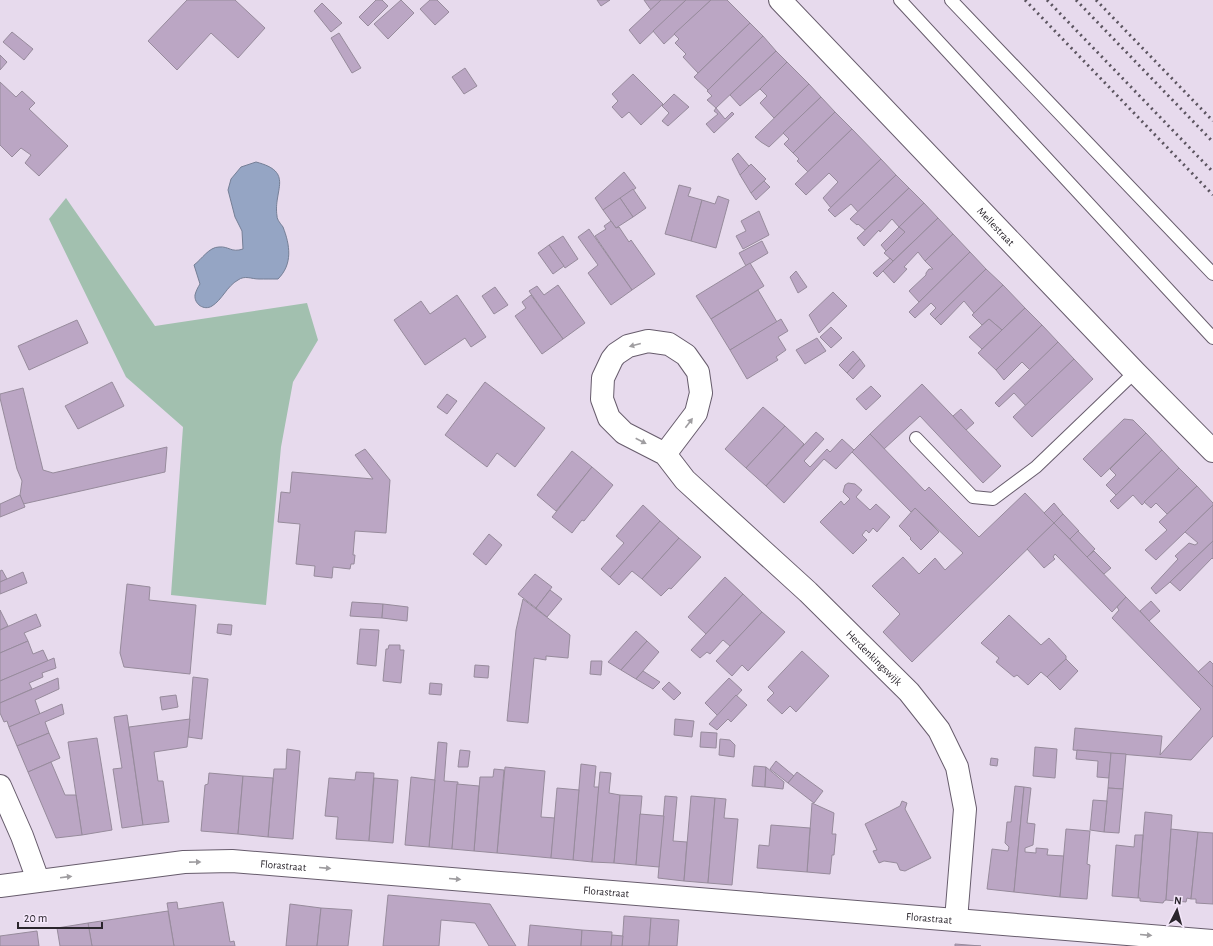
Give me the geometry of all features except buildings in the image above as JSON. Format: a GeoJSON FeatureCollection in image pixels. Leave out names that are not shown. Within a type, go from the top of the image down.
{"type":"FeatureCollection","features":[{"type":"Feature","properties":{"kind":"street","name":"Mellestraat"},"geometry":{"type":"LineString","coordinates":[[780,0],[1135,372],[1213,451]]}},
{"type":"Feature","properties":{"kind":"street","name":"Herdenkingswijk"},"geometry":{"type":"LineString","coordinates":[[665,454],[696,413],[701,393],[698,372],[686,355],[669,344],[648,341],[628,346],[616,354],[612,359],[603,378],[602,399],[609,418],[624,433],[665,454],[685,480],[808,592],[909,692],[939,730],[957,767],[965,809],[956,920]]}},
{"type":"Feature","properties":{"kind":"street"},"geometry":{"type":"LineString","coordinates":[[0,786],[22,836],[38,880]]}},
{"type":"Feature","properties":{"kind":"street","name":"Florastraat"},"geometry":{"type":"LineString","coordinates":[[0,886],[184,862],[232,861],[956,920],[1106,939],[1213,941]]}},
{"type":"Feature","properties":{"kind":"lane"},"geometry":{"type":"LineString","coordinates":[[900,0],[1213,338]]}},
{"type":"Feature","properties":{"kind":"lane"},"geometry":{"type":"LineString","coordinates":[[951,0],[1213,274]]}},
{"type":"Feature","properties":{"kind":"lane"},"geometry":{"type":"LineString","coordinates":[[916,438],[974,497],[993,499],[1036,467],[1135,372]]}},
{"type":"Feature","properties":{"kind":"green space"},"geometry":{"type":"Polygon","coordinates":[[[66,198],[155,326],[307,303],[318,340],[293,382],[281,447],[266,605],[171,595],[183,427],[126,377],[49,219],[66,198]]]}},
{"type":"Feature","properties":{"kind":"water"},"geometry":{"type":"Polygon","coordinates":[[[256,162],[268,166],[275,171],[279,177],[280,183],[277,216],[283,227],[287,241],[289,254],[286,267],[278,279],[246,277],[241,279],[234,283],[212,306],[206,308],[200,306],[195,298],[200,284],[194,265],[209,251],[215,248],[225,247],[233,250],[243,249],[242,231],[235,217],[228,190],[231,179],[241,167],[256,162]]]}},
{"type":"Feature","properties":{"kind":"railway"},"geometry":{"type":"LineString","coordinates":[[1025,0],[1213,195]]}},
{"type":"Feature","properties":{"kind":"railway"},"geometry":{"type":"LineString","coordinates":[[1047,0],[1213,172]]}},
{"type":"Feature","properties":{"kind":"railway"},"geometry":{"type":"LineString","coordinates":[[1076,0],[1213,142]]}},
{"type":"Feature","properties":{"kind":"railway"},"geometry":{"type":"LineString","coordinates":[[1096,0],[1213,121]]}}]}
